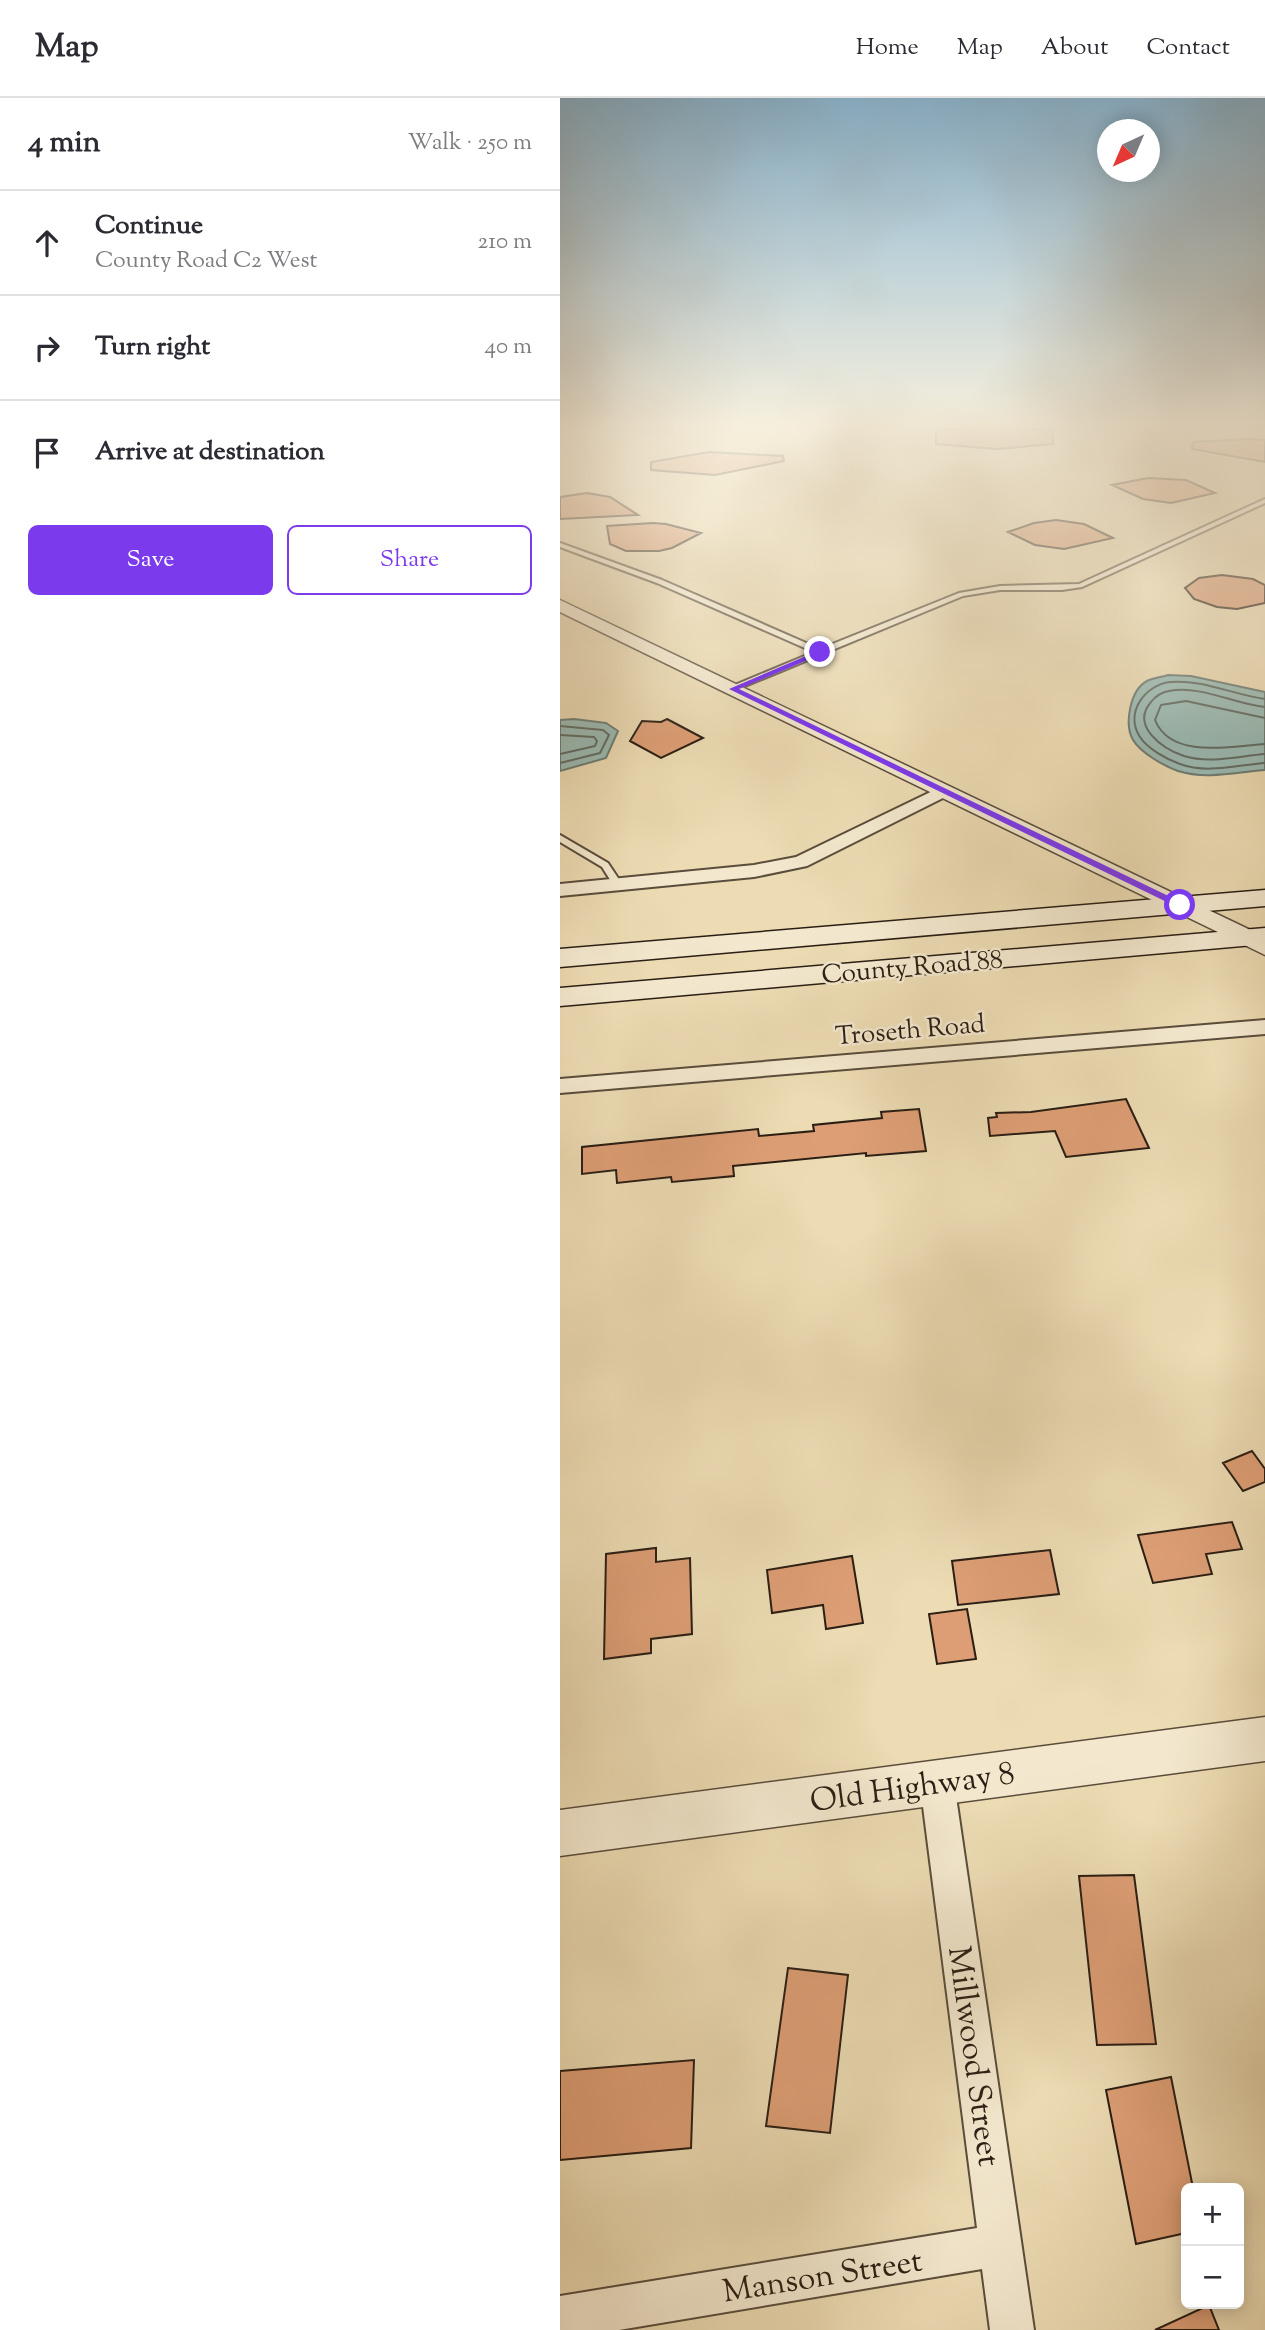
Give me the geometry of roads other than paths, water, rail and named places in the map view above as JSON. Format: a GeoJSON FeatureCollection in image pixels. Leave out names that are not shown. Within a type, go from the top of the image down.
{"type":"FeatureCollection","features":[{"type":"Feature","properties":{"kind":"main road","name":"County Road 88"},"geometry":{"type":"LineString","coordinates":[[560,958],[1265,898]]}},
{"type":"Feature","properties":{"kind":"main road","name":"County Road 88"},"geometry":{"type":"LineString","coordinates":[[560,997],[1259,940]]}},
{"type":"Feature","properties":{"kind":"street"},"geometry":{"type":"LineString","coordinates":[[560,605],[1180,905],[1259,940]]}},
{"type":"Feature","properties":{"kind":"street"},"geometry":{"type":"LineString","coordinates":[[560,890],[754,871],[801,862],[943,791]]}},
{"type":"Feature","properties":{"kind":"street","name":"Troseth Road"},"geometry":{"type":"LineString","coordinates":[[560,1086],[1265,1027]]}},
{"type":"Feature","properties":{"kind":"street","name":"Old Highway 8"},"geometry":{"type":"LineString","coordinates":[[560,1833],[1265,1739]]}},
{"type":"Feature","properties":{"kind":"street","name":"Millwood Street"},"geometry":{"type":"LineString","coordinates":[[937,1783],[1012,2330]]}},
{"type":"Feature","properties":{"kind":"street","name":"Manson Street"},"geometry":{"type":"LineString","coordinates":[[560,2318],[1001,2245]]}},
{"type":"Feature","properties":{"kind":"lane"},"geometry":{"type":"LineString","coordinates":[[733,689],[961,594],[1000,588],[1080,586],[1202,530]]}},
{"type":"Feature","properties":{"kind":"lane"},"geometry":{"type":"LineString","coordinates":[[560,545],[674,586],[820,652]]}},
{"type":"Feature","properties":{"kind":"lane"},"geometry":{"type":"LineString","coordinates":[[560,838],[605,865],[617,884]]}},
{"type":"Feature","properties":{"kind":"water"},"geometry":{"type":"Polygon","coordinates":[[[1168,675],[1191,676],[1265,692],[1265,770],[1210,775],[1189,774],[1166,766],[1141,750],[1130,733],[1129,717],[1133,699],[1141,685],[1168,675]]]}},
{"type":"Feature","properties":{"kind":"water"},"geometry":{"type":"Polygon","coordinates":[[[560,720],[606,723],[618,731],[606,758],[560,771],[560,720]]]}}]}
